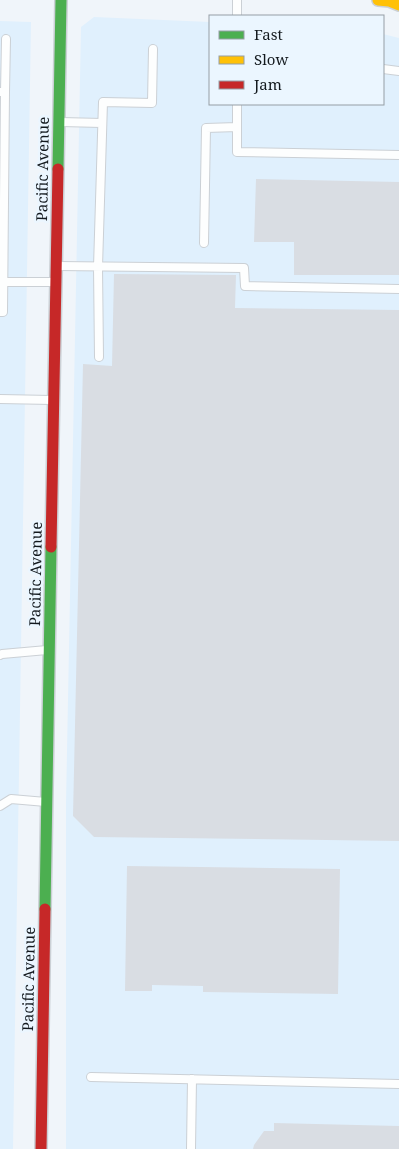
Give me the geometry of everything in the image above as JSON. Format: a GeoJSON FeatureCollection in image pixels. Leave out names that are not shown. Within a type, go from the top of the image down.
{"type":"FeatureCollection","features":[{"type":"Feature","properties":{"kind":"street","name":"Pacific Avenue"},"geometry":{"type":"LineString","coordinates":[[41,1149],[61,0]]}},
{"type":"Feature","properties":{"kind":"street"},"geometry":{"type":"LineString","coordinates":[[378,0],[389,1],[399,5]]}},
{"type":"Feature","properties":{"kind":"lane"},"geometry":{"type":"LineString","coordinates":[[237,0],[237,15]]}},
{"type":"Feature","properties":{"kind":"lane"},"geometry":{"type":"LineString","coordinates":[[0,312],[3,312],[4,282],[2,153],[6,39]]}},
{"type":"Feature","properties":{"kind":"lane"},"geometry":{"type":"LineString","coordinates":[[99,357],[98,267],[103,102],[152,103],[153,49]]}},
{"type":"Feature","properties":{"kind":"lane"},"geometry":{"type":"LineString","coordinates":[[384,69],[399,71]]}},
{"type":"Feature","properties":{"kind":"lane"},"geometry":{"type":"LineString","coordinates":[[237,105],[236,152],[399,155]]}},
{"type":"Feature","properties":{"kind":"lane"},"geometry":{"type":"LineString","coordinates":[[58,122],[102,123]]}},
{"type":"Feature","properties":{"kind":"lane"},"geometry":{"type":"LineString","coordinates":[[204,243],[206,128],[237,127]]}},
{"type":"Feature","properties":{"kind":"lane"},"geometry":{"type":"LineString","coordinates":[[56,266],[244,268],[245,286],[399,289]]}},
{"type":"Feature","properties":{"kind":"lane"},"geometry":{"type":"LineString","coordinates":[[4,282],[56,282]]}},
{"type":"Feature","properties":{"kind":"lane"},"geometry":{"type":"LineString","coordinates":[[0,399],[54,400]]}},
{"type":"Feature","properties":{"kind":"lane"},"geometry":{"type":"LineString","coordinates":[[0,656],[2,654],[49,650]]}},
{"type":"Feature","properties":{"kind":"lane"},"geometry":{"type":"LineString","coordinates":[[0,806],[11,799],[47,802]]}},
{"type":"Feature","properties":{"kind":"lane"},"geometry":{"type":"LineString","coordinates":[[91,1077],[399,1084]]}},
{"type":"Feature","properties":{"kind":"lane"},"geometry":{"type":"LineString","coordinates":[[191,1149],[192,1079]]}},
{"type":"Feature","properties":{"kind":"shaded area"},"geometry":{"type":"Polygon","coordinates":[[[94,17],[209,22],[209,105],[384,105],[384,34],[399,38],[399,1149],[66,1149],[66,803],[81,27],[94,17]]]}},
{"type":"Feature","properties":{"kind":"shaded area"},"geometry":{"type":"Polygon","coordinates":[[[0,21],[31,22],[13,1149],[0,1149],[0,21]]]}},
{"type":"Feature","properties":{"kind":"building"},"geometry":{"type":"Polygon","coordinates":[[[256,179],[399,182],[399,275],[294,275],[294,242],[254,242],[256,179]]]}},
{"type":"Feature","properties":{"kind":"building"},"geometry":{"type":"Polygon","coordinates":[[[114,274],[236,275],[235,308],[399,310],[399,841],[94,837],[73,816],[83,364],[112,366],[114,274]]]}},
{"type":"Feature","properties":{"kind":"building"},"geometry":{"type":"Polygon","coordinates":[[[127,866],[340,869],[338,994],[203,992],[203,986],[152,985],[152,991],[125,991],[127,866]]]}},
{"type":"Feature","properties":{"kind":"building"},"geometry":{"type":"Polygon","coordinates":[[[274,1123],[399,1126],[399,1149],[253,1149],[264,1131],[274,1131],[274,1123]]]}},
{"type":"Feature","properties":{"kind":"traffic: fast"},"geometry":{"type":"LineString","coordinates":[[58,169],[61,0]]}},
{"type":"Feature","properties":{"kind":"traffic: fast"},"geometry":{"type":"LineString","coordinates":[[45,909],[51,547]]}},
{"type":"Feature","properties":{"kind":"traffic: slow"},"geometry":{"type":"LineString","coordinates":[[378,0],[389,1],[399,5]]}},
{"type":"Feature","properties":{"kind":"traffic: jam"},"geometry":{"type":"LineString","coordinates":[[51,547],[58,169]]}},
{"type":"Feature","properties":{"kind":"traffic: jam"},"geometry":{"type":"LineString","coordinates":[[41,1149],[45,909]]}}]}
